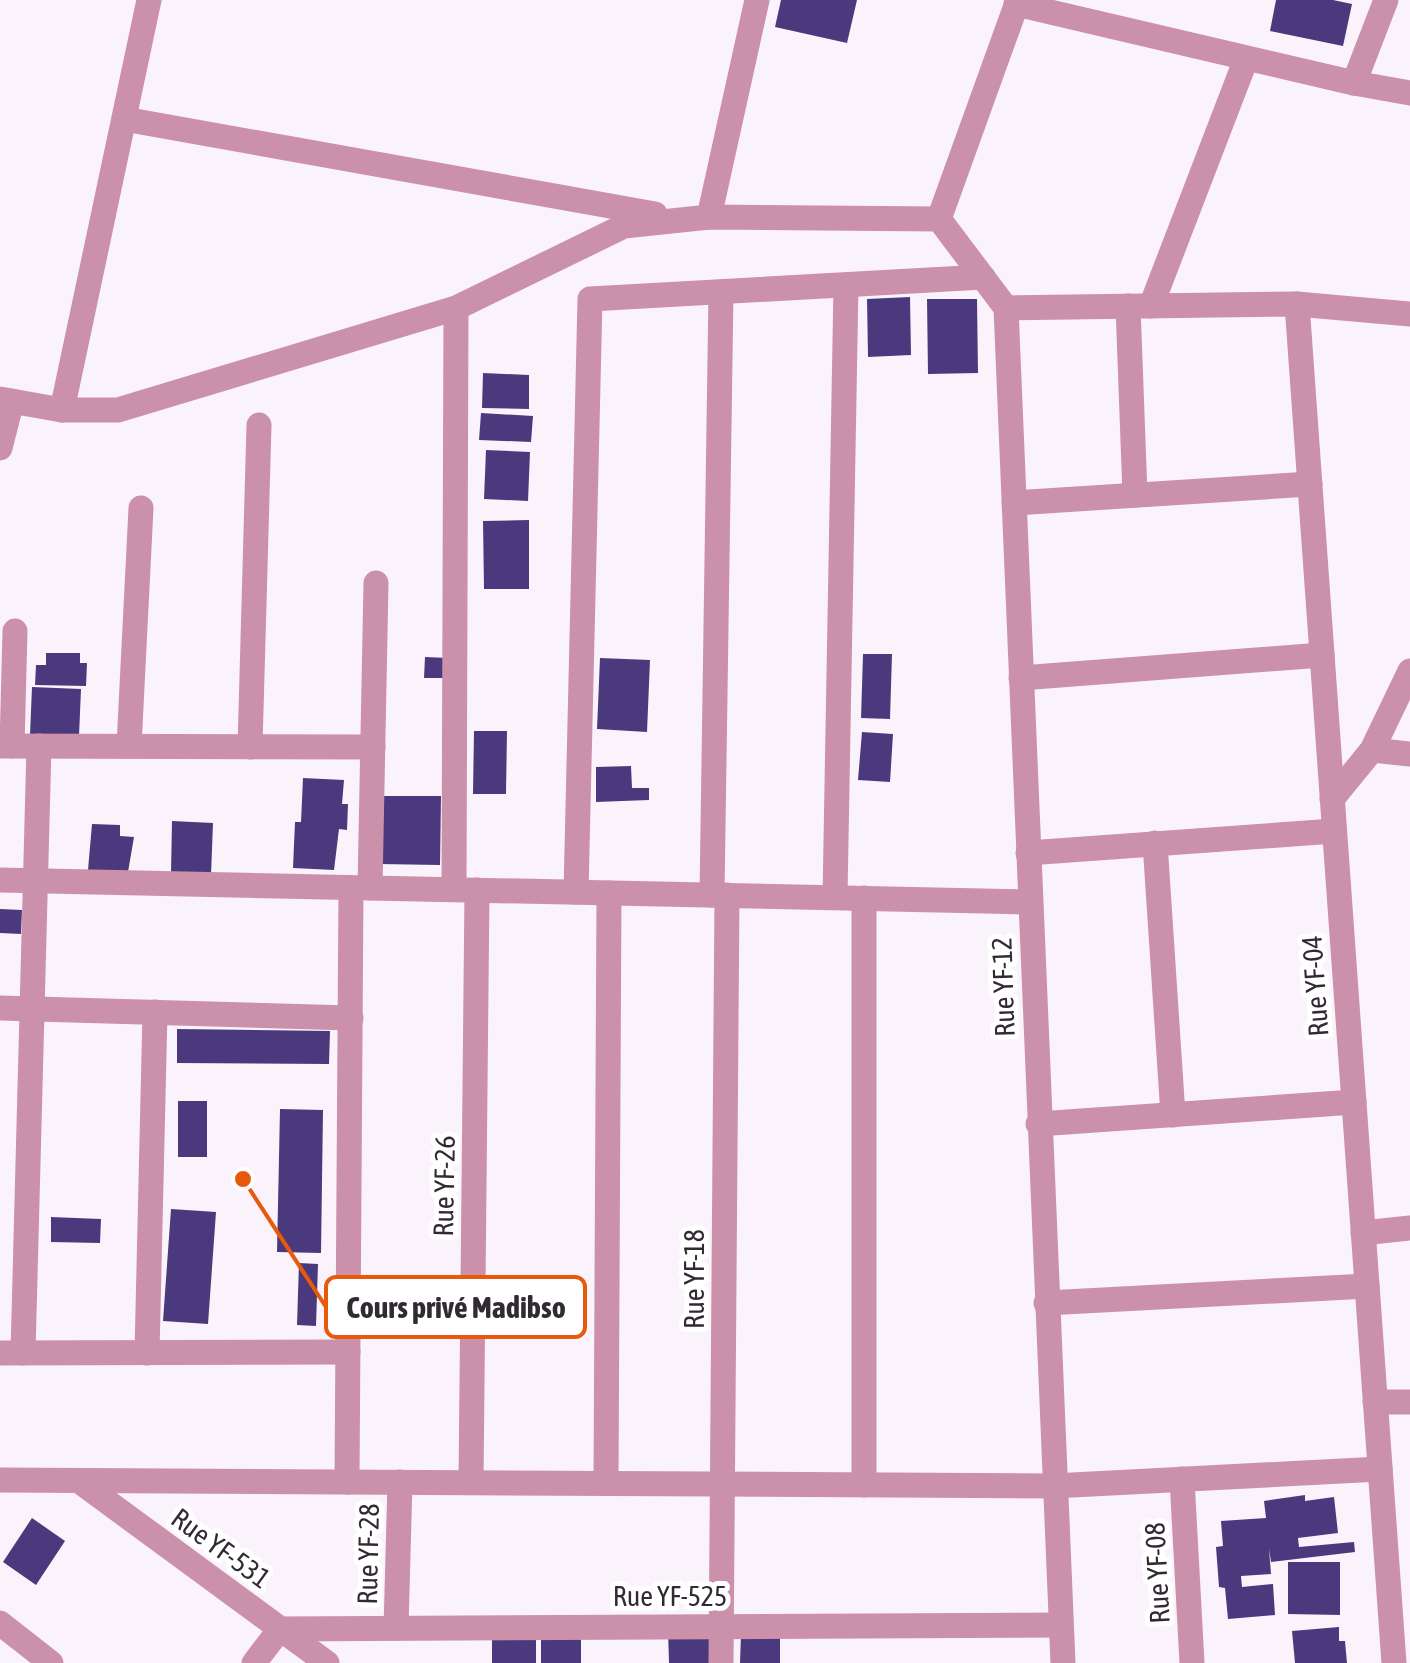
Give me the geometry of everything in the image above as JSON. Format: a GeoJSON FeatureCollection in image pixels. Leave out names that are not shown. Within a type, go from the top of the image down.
{"type":"FeatureCollection","features":[{"type":"Feature","properties":{"kind":"street"},"geometry":{"type":"LineString","coordinates":[[62,410],[149,0]]}},
{"type":"Feature","properties":{"kind":"street"},"geometry":{"type":"LineString","coordinates":[[698,219],[757,0]]}},
{"type":"Feature","properties":{"kind":"street"},"geometry":{"type":"LineString","coordinates":[[1354,84],[1386,0]]}},
{"type":"Feature","properties":{"kind":"street"},"geometry":{"type":"LineString","coordinates":[[939,220],[1017,2],[1246,59],[1410,94]]}},
{"type":"Feature","properties":{"kind":"street"},"geometry":{"type":"LineString","coordinates":[[1135,495],[1140,306],[1246,59]]}},
{"type":"Feature","properties":{"kind":"street"},"geometry":{"type":"LineString","coordinates":[[124,118],[698,219]]}},
{"type":"Feature","properties":{"kind":"street"},"geometry":{"type":"LineString","coordinates":[[0,448],[6,400],[62,410],[118,410],[456,308],[624,226],[698,219],[939,220]]}},
{"type":"Feature","properties":{"kind":"street"},"geometry":{"type":"LineString","coordinates":[[939,220],[1006,308],[1297,304],[1410,314]]}},
{"type":"Feature","properties":{"kind":"street"},"geometry":{"type":"LineString","coordinates":[[576,892],[590,298],[983,277]]}},
{"type":"Feature","properties":{"kind":"street"},"geometry":{"type":"LineString","coordinates":[[835,897],[846,285]]}},
{"type":"Feature","properties":{"kind":"street","name":"Rue YF-18"},"geometry":{"type":"LineString","coordinates":[[721,292],[722,1663]]}},
{"type":"Feature","properties":{"kind":"street","name":"Rue YF-04"},"geometry":{"type":"LineString","coordinates":[[1297,304],[1394,1663]]}},
{"type":"Feature","properties":{"kind":"street","name":"Rue YF-26"},"geometry":{"type":"LineString","coordinates":[[456,308],[471,1482]]}},
{"type":"Feature","properties":{"kind":"street","name":"Rue YF-12"},"geometry":{"type":"LineString","coordinates":[[1006,308],[1063,1663]]}},
{"type":"Feature","properties":{"kind":"street"},"geometry":{"type":"LineString","coordinates":[[250,746],[258,425]]}},
{"type":"Feature","properties":{"kind":"street"},"geometry":{"type":"LineString","coordinates":[[1014,503],[1310,484]]}},
{"type":"Feature","properties":{"kind":"street"},"geometry":{"type":"LineString","coordinates":[[130,746],[142,508]]}},
{"type":"Feature","properties":{"kind":"street"},"geometry":{"type":"LineString","coordinates":[[347,1482],[351,1018],[373,747],[376,583]]}},
{"type":"Feature","properties":{"kind":"street"},"geometry":{"type":"LineString","coordinates":[[14,632],[6,746],[373,747]]}},
{"type":"Feature","properties":{"kind":"street"},"geometry":{"type":"LineString","coordinates":[[1020,678],[1322,656]]}},
{"type":"Feature","properties":{"kind":"street"},"geometry":{"type":"LineString","coordinates":[[1332,799],[1372,750],[1410,671]]}},
{"type":"Feature","properties":{"kind":"street"},"geometry":{"type":"LineString","coordinates":[[39,746],[32,1009],[12,1353],[348,1352]]}},
{"type":"Feature","properties":{"kind":"street"},"geometry":{"type":"LineString","coordinates":[[1372,750],[1410,754]]}},
{"type":"Feature","properties":{"kind":"street"},"geometry":{"type":"LineString","coordinates":[[1028,852],[1334,831]]}},
{"type":"Feature","properties":{"kind":"street"},"geometry":{"type":"LineString","coordinates":[[1155,844],[1173,1115]]}},
{"type":"Feature","properties":{"kind":"street"},"geometry":{"type":"LineString","coordinates":[[0,880],[1030,902]]}},
{"type":"Feature","properties":{"kind":"street"},"geometry":{"type":"LineString","coordinates":[[606,1483],[609,893]]}},
{"type":"Feature","properties":{"kind":"street"},"geometry":{"type":"LineString","coordinates":[[864,898],[864,1485]]}},
{"type":"Feature","properties":{"kind":"street"},"geometry":{"type":"LineString","coordinates":[[0,1008],[351,1018]]}},
{"type":"Feature","properties":{"kind":"street"},"geometry":{"type":"LineString","coordinates":[[147,1352],[155,1012]]}},
{"type":"Feature","properties":{"kind":"street"},"geometry":{"type":"LineString","coordinates":[[1038,1124],[1354,1102]]}},
{"type":"Feature","properties":{"kind":"street"},"geometry":{"type":"LineString","coordinates":[[1364,1232],[1410,1228]]}},
{"type":"Feature","properties":{"kind":"street"},"geometry":{"type":"LineString","coordinates":[[1046,1303],[1367,1286]]}},
{"type":"Feature","properties":{"kind":"street"},"geometry":{"type":"LineString","coordinates":[[1375,1402],[1410,1402]]}},
{"type":"Feature","properties":{"kind":"street"},"geometry":{"type":"LineString","coordinates":[[0,1480],[1053,1486],[1380,1469]]}},
{"type":"Feature","properties":{"kind":"street","name":"Rue YF-08"},"geometry":{"type":"LineString","coordinates":[[1182,1479],[1192,1663]]}},
{"type":"Feature","properties":{"kind":"street","name":"Rue YF-531"},"geometry":{"type":"LineString","coordinates":[[79,1480],[327,1663]]}},
{"type":"Feature","properties":{"kind":"street","name":"Rue YF-28"},"geometry":{"type":"LineString","coordinates":[[396,1628],[400,1482]]}},
{"type":"Feature","properties":{"kind":"street"},"geometry":{"type":"LineString","coordinates":[[0,1623],[51,1663]]}},
{"type":"Feature","properties":{"kind":"street","name":"Rue YF-525"},"geometry":{"type":"LineString","coordinates":[[280,1628],[1061,1625]]}},
{"type":"Feature","properties":{"kind":"street"},"geometry":{"type":"LineString","coordinates":[[254,1663],[280,1628]]}},
{"type":"Feature","properties":{"kind":"building"},"geometry":{"type":"Polygon","coordinates":[[[781,0],[857,0],[847,43],[775,27],[781,0]]]}},
{"type":"Feature","properties":{"kind":"building"},"geometry":{"type":"Polygon","coordinates":[[[1276,0],[1352,4],[1343,46],[1270,31],[1276,0]]]}},
{"type":"Feature","properties":{"kind":"building"},"geometry":{"type":"Polygon","coordinates":[[[910,297],[911,355],[868,357],[867,299],[910,297]]]}},
{"type":"Feature","properties":{"kind":"building"},"geometry":{"type":"Polygon","coordinates":[[[927,299],[977,299],[978,373],[928,374],[927,299]]]}},
{"type":"Feature","properties":{"kind":"building"},"geometry":{"type":"Polygon","coordinates":[[[483,373],[529,375],[529,409],[482,408],[483,373]]]}},
{"type":"Feature","properties":{"kind":"building"},"geometry":{"type":"Polygon","coordinates":[[[481,413],[533,416],[531,442],[479,440],[481,413]]]}},
{"type":"Feature","properties":{"kind":"building"},"geometry":{"type":"Polygon","coordinates":[[[486,450],[530,452],[528,501],[484,499],[486,450]]]}},
{"type":"Feature","properties":{"kind":"building"},"geometry":{"type":"Polygon","coordinates":[[[529,520],[529,589],[484,589],[483,521],[529,520]]]}},
{"type":"Feature","properties":{"kind":"building"},"geometry":{"type":"Polygon","coordinates":[[[46,653],[80,653],[80,663],[87,663],[86,686],[35,685],[36,665],[46,665],[46,653]]]}},
{"type":"Feature","properties":{"kind":"building"},"geometry":{"type":"Polygon","coordinates":[[[863,654],[892,654],[890,719],[861,718],[863,654]]]}},
{"type":"Feature","properties":{"kind":"building"},"geometry":{"type":"Polygon","coordinates":[[[425,657],[448,658],[447,678],[424,678],[425,657]]]}},
{"type":"Feature","properties":{"kind":"building"},"geometry":{"type":"Polygon","coordinates":[[[600,658],[650,660],[647,732],[597,729],[600,658]]]}},
{"type":"Feature","properties":{"kind":"building"},"geometry":{"type":"Polygon","coordinates":[[[32,687],[81,689],[79,736],[30,735],[32,687]]]}},
{"type":"Feature","properties":{"kind":"building"},"geometry":{"type":"Polygon","coordinates":[[[474,731],[507,731],[506,794],[473,794],[474,731]]]}},
{"type":"Feature","properties":{"kind":"building"},"geometry":{"type":"Polygon","coordinates":[[[862,732],[893,734],[890,782],[858,780],[862,732]]]}},
{"type":"Feature","properties":{"kind":"building"},"geometry":{"type":"Polygon","coordinates":[[[631,766],[632,788],[649,788],[649,800],[596,802],[596,767],[631,766]]]}},
{"type":"Feature","properties":{"kind":"building"},"geometry":{"type":"Polygon","coordinates":[[[303,778],[344,780],[342,804],[348,804],[347,830],[339,829],[334,870],[293,868],[295,822],[301,822],[303,778]]]}},
{"type":"Feature","properties":{"kind":"building"},"geometry":{"type":"Polygon","coordinates":[[[379,796],[441,796],[440,865],[378,864],[379,796]]]}},
{"type":"Feature","properties":{"kind":"building"},"geometry":{"type":"Polygon","coordinates":[[[172,821],[213,823],[211,875],[171,873],[172,821]]]}},
{"type":"Feature","properties":{"kind":"building"},"geometry":{"type":"Polygon","coordinates":[[[92,824],[120,825],[120,836],[134,837],[128,872],[88,870],[92,824]]]}},
{"type":"Feature","properties":{"kind":"building"},"geometry":{"type":"Polygon","coordinates":[[[0,909],[22,910],[21,934],[0,933],[0,909]]]}},
{"type":"Feature","properties":{"kind":"building"},"geometry":{"type":"Polygon","coordinates":[[[177,1029],[330,1031],[329,1064],[177,1063],[177,1029]]]}},
{"type":"Feature","properties":{"kind":"building"},"geometry":{"type":"Polygon","coordinates":[[[178,1101],[207,1101],[207,1157],[178,1157],[178,1101]]]}},
{"type":"Feature","properties":{"kind":"building"},"geometry":{"type":"Polygon","coordinates":[[[280,1109],[323,1110],[321,1253],[277,1252],[280,1109]]]}},
{"type":"Feature","properties":{"kind":"building"},"geometry":{"type":"Polygon","coordinates":[[[171,1209],[216,1212],[208,1324],[163,1321],[171,1209]]]}},
{"type":"Feature","properties":{"kind":"building"},"geometry":{"type":"Polygon","coordinates":[[[51,1217],[101,1219],[100,1243],[51,1242],[51,1217]]]}},
{"type":"Feature","properties":{"kind":"building"},"geometry":{"type":"Polygon","coordinates":[[[299,1263],[318,1264],[316,1326],[297,1325],[299,1263]]]}},
{"type":"Feature","properties":{"kind":"building"},"geometry":{"type":"Polygon","coordinates":[[[1305,1495],[1305,1501],[1334,1497],[1338,1533],[1298,1538],[1299,1547],[1354,1542],[1355,1552],[1271,1562],[1269,1548],[1271,1574],[1241,1576],[1242,1587],[1273,1584],[1275,1615],[1228,1619],[1225,1588],[1219,1587],[1216,1547],[1223,1546],[1221,1521],[1266,1518],[1264,1501],[1305,1495]]]}},
{"type":"Feature","properties":{"kind":"building"},"geometry":{"type":"Polygon","coordinates":[[[32,1518],[65,1541],[36,1585],[3,1562],[32,1518]]]}},
{"type":"Feature","properties":{"kind":"building"},"geometry":{"type":"Polygon","coordinates":[[[1288,1562],[1340,1562],[1340,1615],[1288,1614],[1288,1562]]]}},
{"type":"Feature","properties":{"kind":"building"},"geometry":{"type":"Polygon","coordinates":[[[1339,1627],[1339,1641],[1345,1641],[1347,1663],[1295,1663],[1292,1631],[1339,1627]]]}},
{"type":"Feature","properties":{"kind":"building"},"geometry":{"type":"Polygon","coordinates":[[[709,1628],[710,1663],[669,1663],[668,1630],[709,1628]]]}},
{"type":"Feature","properties":{"kind":"building"},"geometry":{"type":"Polygon","coordinates":[[[581,1630],[581,1663],[541,1663],[541,1631],[581,1630]]]}},
{"type":"Feature","properties":{"kind":"building"},"geometry":{"type":"Polygon","coordinates":[[[492,1632],[536,1633],[536,1663],[492,1663],[492,1632]]]}},
{"type":"Feature","properties":{"kind":"building"},"geometry":{"type":"Polygon","coordinates":[[[741,1634],[780,1636],[780,1663],[740,1663],[741,1634]]]}},
{"type":"Feature","properties":{"kind":"place","name":"Cours privé Madibso"},"geometry":{"type":"Point","coordinates":[243,1179]}}]}
